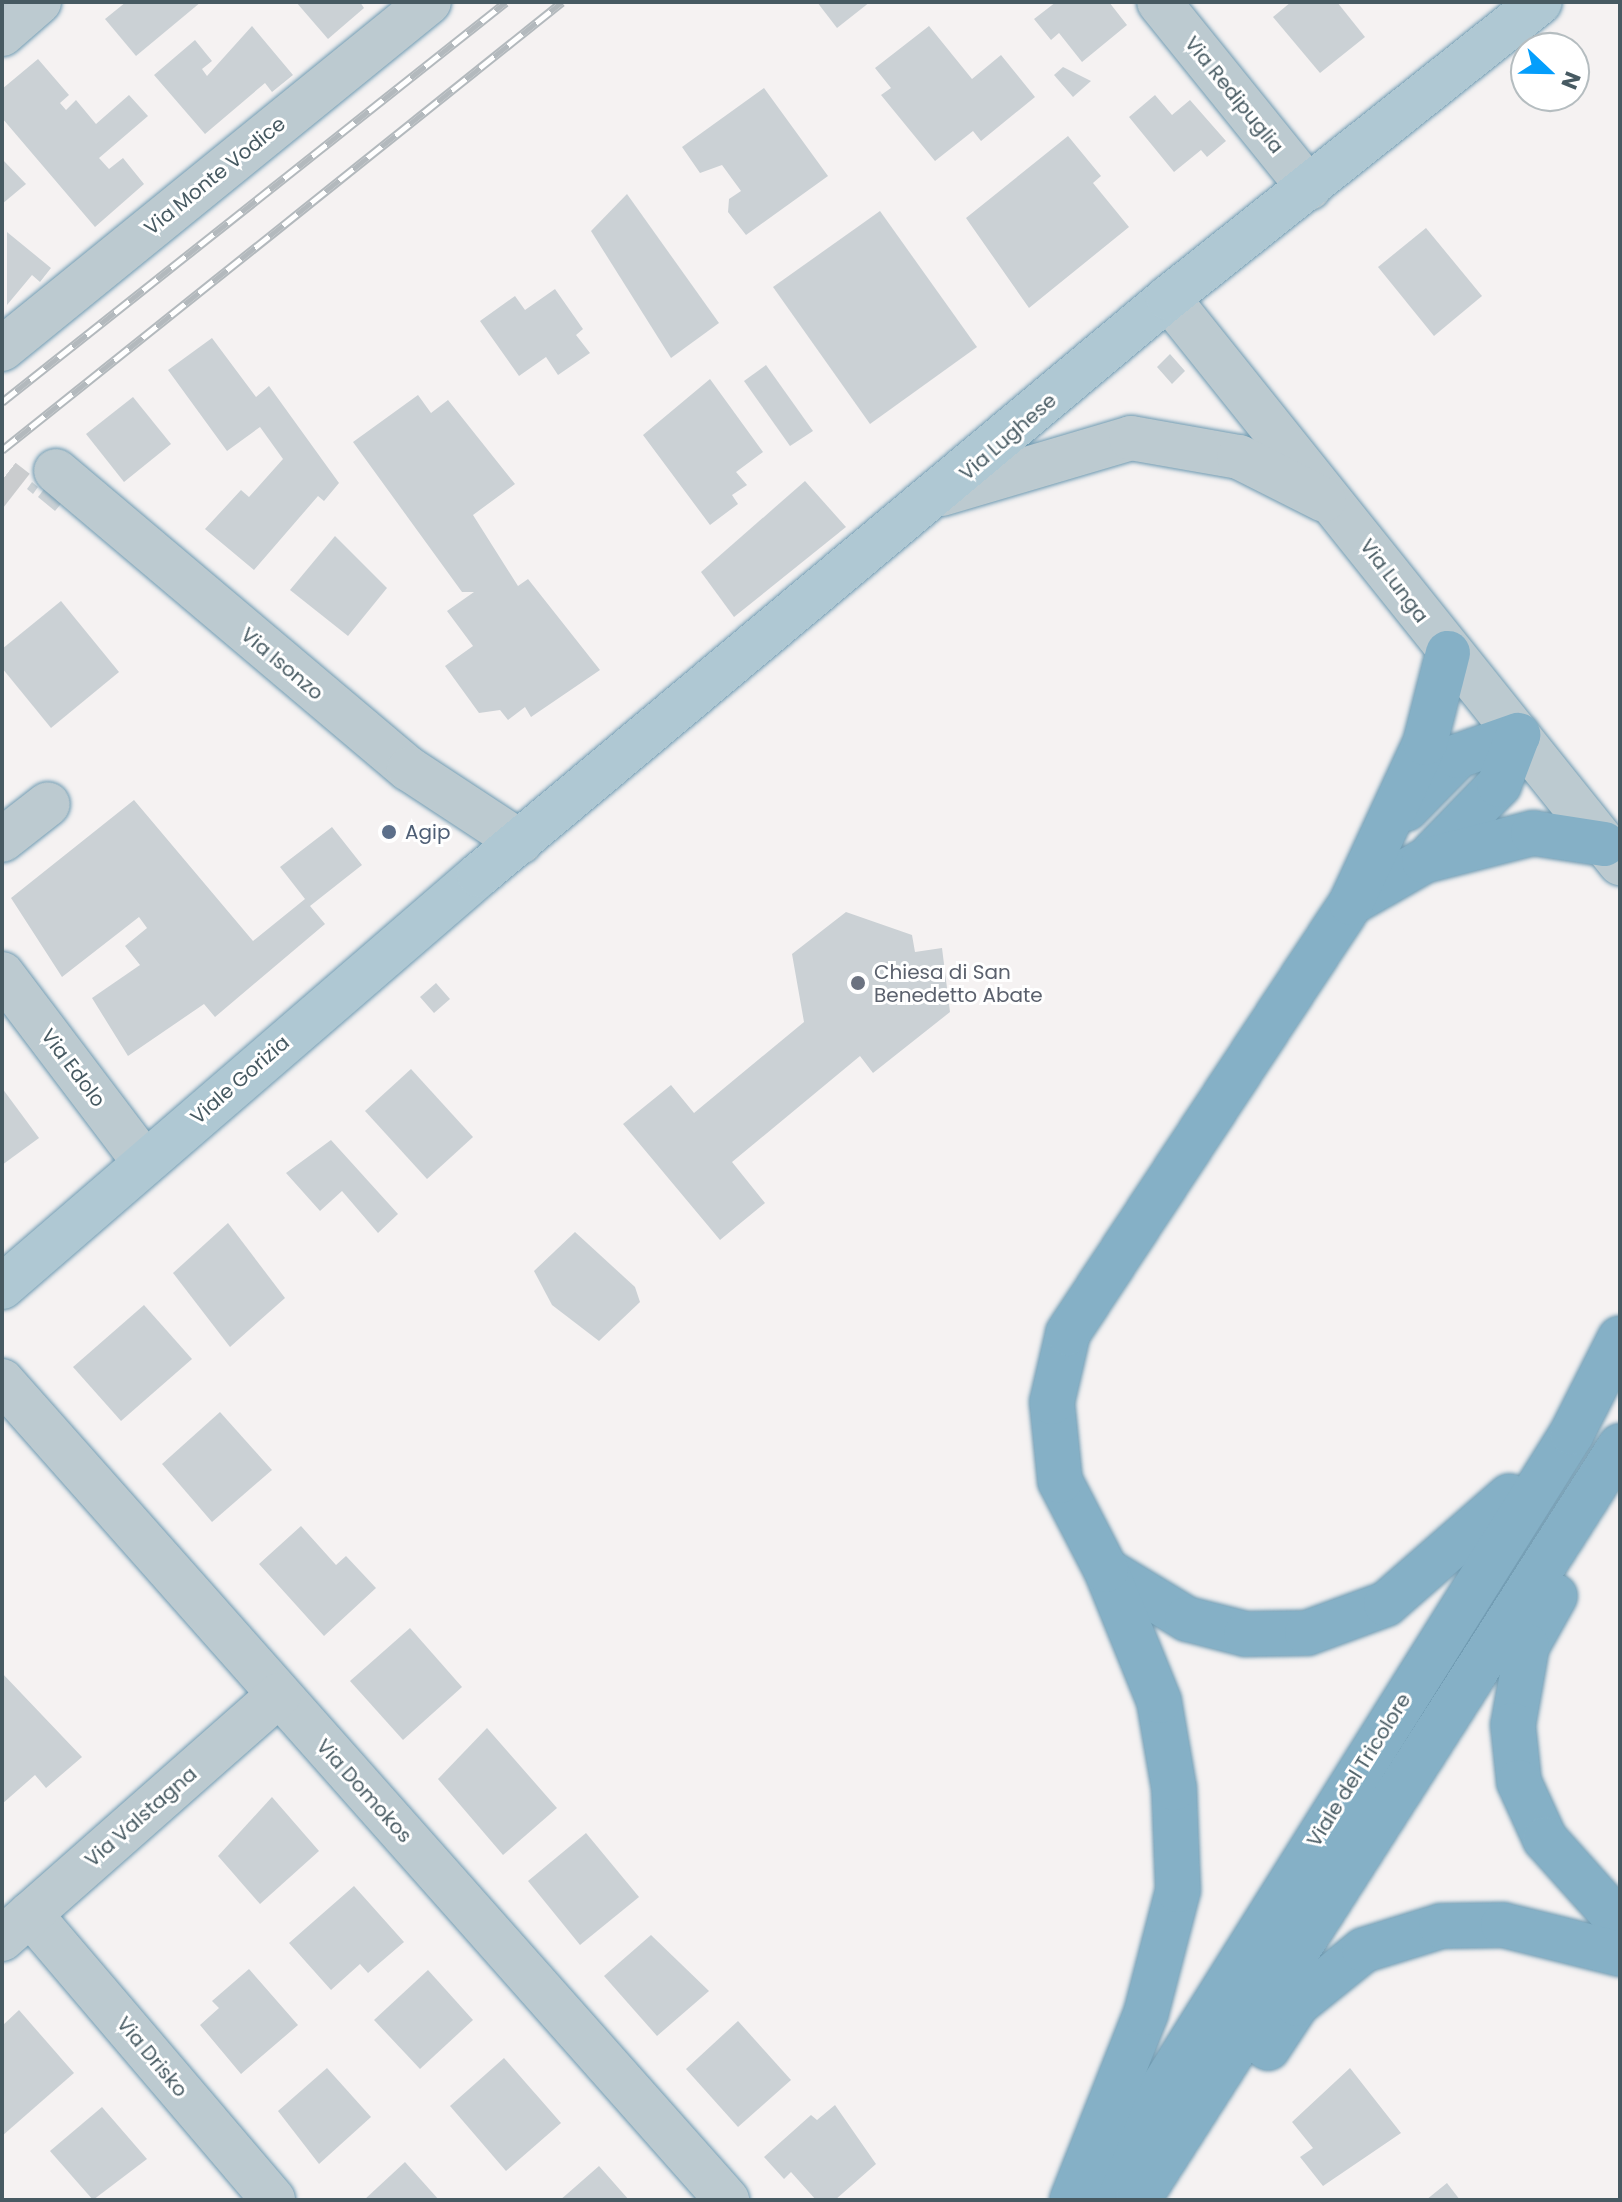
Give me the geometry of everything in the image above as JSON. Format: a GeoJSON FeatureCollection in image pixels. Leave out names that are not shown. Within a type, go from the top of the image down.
{"type":"FeatureCollection","features":[{"type":"Feature","properties":{"kind":"highway"},"geometry":{"type":"LineString","coordinates":[[1072,2200],[1146,2013],[1178,1890],[1174,1788],[1159,1701],[1106,1570],[1060,1481],[1052,1402],[1068,1333],[1351,903],[1425,743],[1448,653]]}},
{"type":"Feature","properties":{"kind":"highway"},"geometry":{"type":"LineString","coordinates":[[1385,833],[1458,756],[1518,735]]}},
{"type":"Feature","properties":{"kind":"highway"},"geometry":{"type":"LineString","coordinates":[[1351,903],[1424,861],[1499,785],[1518,735]]}},
{"type":"Feature","properties":{"kind":"highway"},"geometry":{"type":"LineString","coordinates":[[1424,861],[1533,833],[1612,854]]}},
{"type":"Feature","properties":{"kind":"highway","name":"Viale del Tricolore"},"geometry":{"type":"LineString","coordinates":[[1091,2200],[1572,1433],[1620,1338]]}},
{"type":"Feature","properties":{"kind":"highway"},"geometry":{"type":"LineString","coordinates":[[1106,1570],[1187,1619],[1246,1634],[1307,1633],[1386,1604],[1470,1536],[1572,1433]]}},
{"type":"Feature","properties":{"kind":"highway"},"geometry":{"type":"LineString","coordinates":[[1615,1454],[1592,1533],[1527,1646],[1513,1725],[1519,1782],[1545,1839],[1620,1923]]}},
{"type":"Feature","properties":{"kind":"highway"},"geometry":{"type":"LineString","coordinates":[[1138,2200],[1615,1454]]}},
{"type":"Feature","properties":{"kind":"highway"},"geometry":{"type":"LineString","coordinates":[[1167,2200],[1297,2004],[1364,1950],[1441,1926],[1503,1925],[1620,1954]]}},
{"type":"Feature","properties":{"kind":"main road","name":"Via Lughese"},"geometry":{"type":"LineString","coordinates":[[479,875],[942,494],[1168,298],[1540,2]]}},
{"type":"Feature","properties":{"kind":"main road","name":"Viale Gorizia"},"geometry":{"type":"LineString","coordinates":[[2,1287],[479,875]]}},
{"type":"Feature","properties":{"kind":"street"},"geometry":{"type":"LineString","coordinates":[[2,34],[39,2]]}},
{"type":"Feature","properties":{"kind":"street","name":"Via Monte Vodice"},"geometry":{"type":"LineString","coordinates":[[2,349],[429,2]]}},
{"type":"Feature","properties":{"kind":"street","name":"Via Redipuglia"},"geometry":{"type":"LineString","coordinates":[[1159,2],[1309,188]]}},
{"type":"Feature","properties":{"kind":"street","name":"Via Lunga"},"geometry":{"type":"LineString","coordinates":[[1168,298],[1338,507],[1448,653],[1612,854]]}},
{"type":"Feature","properties":{"kind":"street"},"geometry":{"type":"LineString","coordinates":[[942,494],[1131,438],[1239,457],[1338,507]]}},
{"type":"Feature","properties":{"kind":"street","name":"Via Isonzo"},"geometry":{"type":"LineString","coordinates":[[56,471],[409,769],[520,842]]}},
{"type":"Feature","properties":{"kind":"street"},"geometry":{"type":"LineString","coordinates":[[2,840],[48,804]]}},
{"type":"Feature","properties":{"kind":"street","name":"Via Edolo"},"geometry":{"type":"LineString","coordinates":[[2,974],[144,1162]]}},
{"type":"Feature","properties":{"kind":"street","name":"Via Domokos"},"geometry":{"type":"LineString","coordinates":[[2,1381],[727,2200]]}},
{"type":"Feature","properties":{"kind":"street","name":"Via Valstagna"},"geometry":{"type":"LineString","coordinates":[[16,1926],[279,1695]]}},
{"type":"Feature","properties":{"kind":"street","name":"Via Drisko"},"geometry":{"type":"LineString","coordinates":[[16,1926],[273,2200]]}},
{"type":"Feature","properties":{"kind":"building"},"geometry":{"type":"Polygon","coordinates":[[[126,2],[201,2],[136,56],[105,19],[126,2]]]}},
{"type":"Feature","properties":{"kind":"building"},"geometry":{"type":"Polygon","coordinates":[[[296,2],[360,2],[364,8],[328,39],[296,2]]]}},
{"type":"Feature","properties":{"kind":"building"},"geometry":{"type":"Polygon","coordinates":[[[817,2],[870,2],[837,28],[817,2]]]}},
{"type":"Feature","properties":{"kind":"building"},"geometry":{"type":"Polygon","coordinates":[[[1056,2],[1109,2],[1127,25],[1082,62],[1059,33],[1051,40],[1034,19],[1056,2]]]}},
{"type":"Feature","properties":{"kind":"building"},"geometry":{"type":"Polygon","coordinates":[[[1291,2],[1337,2],[1365,37],[1320,73],[1273,17],[1291,2]]]}},
{"type":"Feature","properties":{"kind":"building"},"geometry":{"type":"Polygon","coordinates":[[[252,26],[293,75],[272,92],[265,83],[205,134],[154,75],[195,40],[212,61],[202,69],[207,76],[252,26]]]}},
{"type":"Feature","properties":{"kind":"building"},"geometry":{"type":"Polygon","coordinates":[[[929,26],[972,79],[1001,55],[1035,97],[981,141],[973,131],[935,161],[881,95],[891,88],[875,68],[929,26]]]}},
{"type":"Feature","properties":{"kind":"building"},"geometry":{"type":"Polygon","coordinates":[[[38,59],[69,95],[60,103],[66,110],[76,100],[96,124],[129,95],[148,116],[99,158],[109,169],[123,158],[144,184],[95,227],[2,118],[2,89],[38,59]]]}},
{"type":"Feature","properties":{"kind":"building"},"geometry":{"type":"Polygon","coordinates":[[[1063,67],[1091,81],[1073,97],[1054,75],[1063,67]]]}},
{"type":"Feature","properties":{"kind":"building"},"geometry":{"type":"Polygon","coordinates":[[[764,88],[828,176],[746,235],[728,212],[729,199],[741,191],[722,165],[700,173],[682,147],[764,88]]]}},
{"type":"Feature","properties":{"kind":"building"},"geometry":{"type":"Polygon","coordinates":[[[1155,95],[1172,115],[1190,100],[1226,141],[1207,157],[1201,150],[1174,172],[1129,117],[1155,95]]]}},
{"type":"Feature","properties":{"kind":"building"},"geometry":{"type":"Polygon","coordinates":[[[1068,136],[1101,176],[1093,183],[1129,227],[1029,308],[966,218],[1068,136]]]}},
{"type":"Feature","properties":{"kind":"building"},"geometry":{"type":"Polygon","coordinates":[[[2,159],[26,184],[2,204],[2,159]]]}},
{"type":"Feature","properties":{"kind":"building"},"geometry":{"type":"Polygon","coordinates":[[[627,194],[719,323],[671,358],[591,231],[627,194]]]}},
{"type":"Feature","properties":{"kind":"building"},"geometry":{"type":"Polygon","coordinates":[[[880,211],[977,347],[870,424],[773,287],[880,211]]]}},
{"type":"Feature","properties":{"kind":"building"},"geometry":{"type":"Polygon","coordinates":[[[1426,228],[1482,296],[1434,336],[1378,267],[1426,228]]]}},
{"type":"Feature","properties":{"kind":"building"},"geometry":{"type":"Polygon","coordinates":[[[7,232],[51,268],[40,282],[32,275],[7,305],[7,232]]]}},
{"type":"Feature","properties":{"kind":"building"},"geometry":{"type":"Polygon","coordinates":[[[555,289],[583,329],[576,335],[590,353],[558,375],[546,357],[519,376],[480,321],[515,296],[525,310],[555,289]]]}},
{"type":"Feature","properties":{"kind":"building"},"geometry":{"type":"Polygon","coordinates":[[[212,338],[256,397],[269,386],[339,483],[324,501],[318,496],[254,570],[205,529],[241,490],[249,497],[283,459],[260,427],[227,451],[168,370],[212,338]]]}},
{"type":"Feature","properties":{"kind":"building"},"geometry":{"type":"Polygon","coordinates":[[[1170,354],[1185,371],[1172,384],[1157,367],[1170,354]]]}},
{"type":"Feature","properties":{"kind":"building"},"geometry":{"type":"Polygon","coordinates":[[[766,365],[813,431],[790,446],[744,381],[766,365]]]}},
{"type":"Feature","properties":{"kind":"building"},"geometry":{"type":"Polygon","coordinates":[[[710,379],[763,452],[736,472],[747,485],[732,495],[738,504],[710,525],[643,435],[710,379]]]}},
{"type":"Feature","properties":{"kind":"building"},"geometry":{"type":"Polygon","coordinates":[[[418,395],[431,413],[448,400],[515,484],[473,515],[518,586],[528,579],[600,670],[531,717],[525,707],[508,720],[500,710],[479,713],[445,666],[473,646],[447,611],[474,592],[462,592],[353,442],[418,395]]]}},
{"type":"Feature","properties":{"kind":"building"},"geometry":{"type":"Polygon","coordinates":[[[133,397],[171,444],[124,482],[86,434],[133,397]]]}},
{"type":"Feature","properties":{"kind":"building"},"geometry":{"type":"Polygon","coordinates":[[[805,481],[846,527],[734,617],[701,572],[805,481]]]}},
{"type":"Feature","properties":{"kind":"building"},"geometry":{"type":"Polygon","coordinates":[[[32,482],[38,487],[33,494],[27,489],[32,482]]]}},
{"type":"Feature","properties":{"kind":"building"},"geometry":{"type":"Polygon","coordinates":[[[48,484],[65,499],[55,511],[38,497],[48,484]]]}},
{"type":"Feature","properties":{"kind":"building"},"geometry":{"type":"Polygon","coordinates":[[[335,536],[387,588],[348,636],[290,590],[335,536]]]}},
{"type":"Feature","properties":{"kind":"building"},"geometry":{"type":"Polygon","coordinates":[[[61,601],[119,672],[51,728],[2,668],[2,649],[61,601]]]}},
{"type":"Feature","properties":{"kind":"building"},"geometry":{"type":"Polygon","coordinates":[[[134,800],[253,941],[305,899],[280,867],[332,827],[362,865],[310,906],[325,924],[215,1017],[204,1004],[128,1056],[92,998],[140,965],[125,946],[147,928],[139,917],[62,977],[11,898],[134,800]]]}},
{"type":"Feature","properties":{"kind":"building"},"geometry":{"type":"Polygon","coordinates":[[[846,912],[912,935],[915,952],[942,948],[950,1012],[873,1073],[860,1056],[732,1162],[765,1203],[720,1240],[623,1124],[671,1085],[694,1113],[804,1022],[792,954],[846,912]]]}},
{"type":"Feature","properties":{"kind":"building"},"geometry":{"type":"Polygon","coordinates":[[[436,983],[450,999],[434,1013],[420,997],[436,983]]]}},
{"type":"Feature","properties":{"kind":"building"},"geometry":{"type":"Polygon","coordinates":[[[411,1069],[473,1137],[427,1179],[365,1111],[411,1069]]]}},
{"type":"Feature","properties":{"kind":"building"},"geometry":{"type":"Polygon","coordinates":[[[2,1088],[39,1138],[2,1165],[2,1088]]]}},
{"type":"Feature","properties":{"kind":"building"},"geometry":{"type":"Polygon","coordinates":[[[331,1140],[398,1214],[378,1233],[342,1191],[320,1211],[286,1173],[331,1140]]]}},
{"type":"Feature","properties":{"kind":"building"},"geometry":{"type":"Polygon","coordinates":[[[228,1223],[285,1298],[230,1347],[173,1273],[228,1223]]]}},
{"type":"Feature","properties":{"kind":"building"},"geometry":{"type":"Polygon","coordinates":[[[575,1232],[635,1287],[640,1302],[599,1341],[552,1305],[534,1271],[575,1232]]]}},
{"type":"Feature","properties":{"kind":"building"},"geometry":{"type":"Polygon","coordinates":[[[144,1305],[192,1359],[121,1421],[73,1367],[144,1305]]]}},
{"type":"Feature","properties":{"kind":"building"},"geometry":{"type":"Polygon","coordinates":[[[220,1412],[272,1470],[212,1522],[162,1464],[220,1412]]]}},
{"type":"Feature","properties":{"kind":"building"},"geometry":{"type":"Polygon","coordinates":[[[301,1526],[336,1565],[346,1556],[376,1588],[324,1636],[259,1564],[301,1526]]]}},
{"type":"Feature","properties":{"kind":"building"},"geometry":{"type":"Polygon","coordinates":[[[410,1628],[462,1687],[403,1740],[350,1681],[410,1628]]]}},
{"type":"Feature","properties":{"kind":"building"},"geometry":{"type":"Polygon","coordinates":[[[2,1673],[82,1757],[46,1788],[35,1775],[2,1804],[2,1673]]]}},
{"type":"Feature","properties":{"kind":"building"},"geometry":{"type":"Polygon","coordinates":[[[487,1728],[557,1808],[503,1855],[438,1779],[487,1728]]]}},
{"type":"Feature","properties":{"kind":"building"},"geometry":{"type":"Polygon","coordinates":[[[272,1797],[319,1851],[260,1904],[218,1856],[272,1797]]]}},
{"type":"Feature","properties":{"kind":"building"},"geometry":{"type":"Polygon","coordinates":[[[586,1833],[639,1897],[580,1945],[528,1881],[586,1833]]]}},
{"type":"Feature","properties":{"kind":"building"},"geometry":{"type":"Polygon","coordinates":[[[354,1886],[404,1942],[368,1973],[360,1964],[331,1990],[289,1943],[354,1886]]]}},
{"type":"Feature","properties":{"kind":"building"},"geometry":{"type":"Polygon","coordinates":[[[651,1935],[709,1991],[657,2036],[604,1976],[651,1935]]]}},
{"type":"Feature","properties":{"kind":"building"},"geometry":{"type":"Polygon","coordinates":[[[249,1969],[298,2025],[241,2074],[200,2025],[219,2008],[212,2001],[249,1969]]]}},
{"type":"Feature","properties":{"kind":"building"},"geometry":{"type":"Polygon","coordinates":[[[428,1970],[473,2020],[420,2069],[374,2020],[428,1970]]]}},
{"type":"Feature","properties":{"kind":"building"},"geometry":{"type":"Polygon","coordinates":[[[19,2010],[74,2073],[2,2136],[2,2026],[19,2010]]]}},
{"type":"Feature","properties":{"kind":"building"},"geometry":{"type":"Polygon","coordinates":[[[738,2021],[791,2080],[738,2127],[686,2069],[738,2021]]]}},
{"type":"Feature","properties":{"kind":"building"},"geometry":{"type":"Polygon","coordinates":[[[504,2058],[561,2123],[506,2171],[450,2106],[504,2058]]]}},
{"type":"Feature","properties":{"kind":"building"},"geometry":{"type":"Polygon","coordinates":[[[327,2068],[371,2117],[319,2164],[278,2111],[327,2068]]]}},
{"type":"Feature","properties":{"kind":"building"},"geometry":{"type":"Polygon","coordinates":[[[1350,2068],[1401,2133],[1323,2186],[1300,2157],[1313,2148],[1292,2122],[1350,2068]]]}},
{"type":"Feature","properties":{"kind":"building"},"geometry":{"type":"Polygon","coordinates":[[[835,2105],[876,2164],[835,2200],[816,2200],[791,2172],[784,2179],[764,2157],[811,2115],[817,2120],[835,2105]]]}},
{"type":"Feature","properties":{"kind":"building"},"geometry":{"type":"Polygon","coordinates":[[[102,2107],[147,2159],[93,2200],[50,2151],[102,2107]]]}},
{"type":"Feature","properties":{"kind":"building"},"geometry":{"type":"Polygon","coordinates":[[[405,2162],[439,2200],[364,2200],[405,2162]]]}},
{"type":"Feature","properties":{"kind":"building"},"geometry":{"type":"Polygon","coordinates":[[[599,2166],[629,2200],[560,2200],[567,2194],[599,2166]]]}},
{"type":"Feature","properties":{"kind":"building"},"geometry":{"type":"Polygon","coordinates":[[[1447,2183],[1460,2200],[1426,2200],[1447,2183]]]}},
{"type":"Feature","properties":{"kind":"tunnel"},"geometry":{"type":"LineString","coordinates":[[2,480],[16,491]]}},
{"type":"Feature","properties":{"kind":"railway"},"geometry":{"type":"LineString","coordinates":[[2,402],[506,2]]}},
{"type":"Feature","properties":{"kind":"railway"},"geometry":{"type":"LineString","coordinates":[[2,450],[562,2]]}},
{"type":"Feature","properties":{"kind":"place","name":"Agip"},"geometry":{"type":"Point","coordinates":[389,832]}},
{"type":"Feature","properties":{"kind":"place","name":"Chiesa di San Benedetto Abate"},"geometry":{"type":"Point","coordinates":[858,983]}}]}
